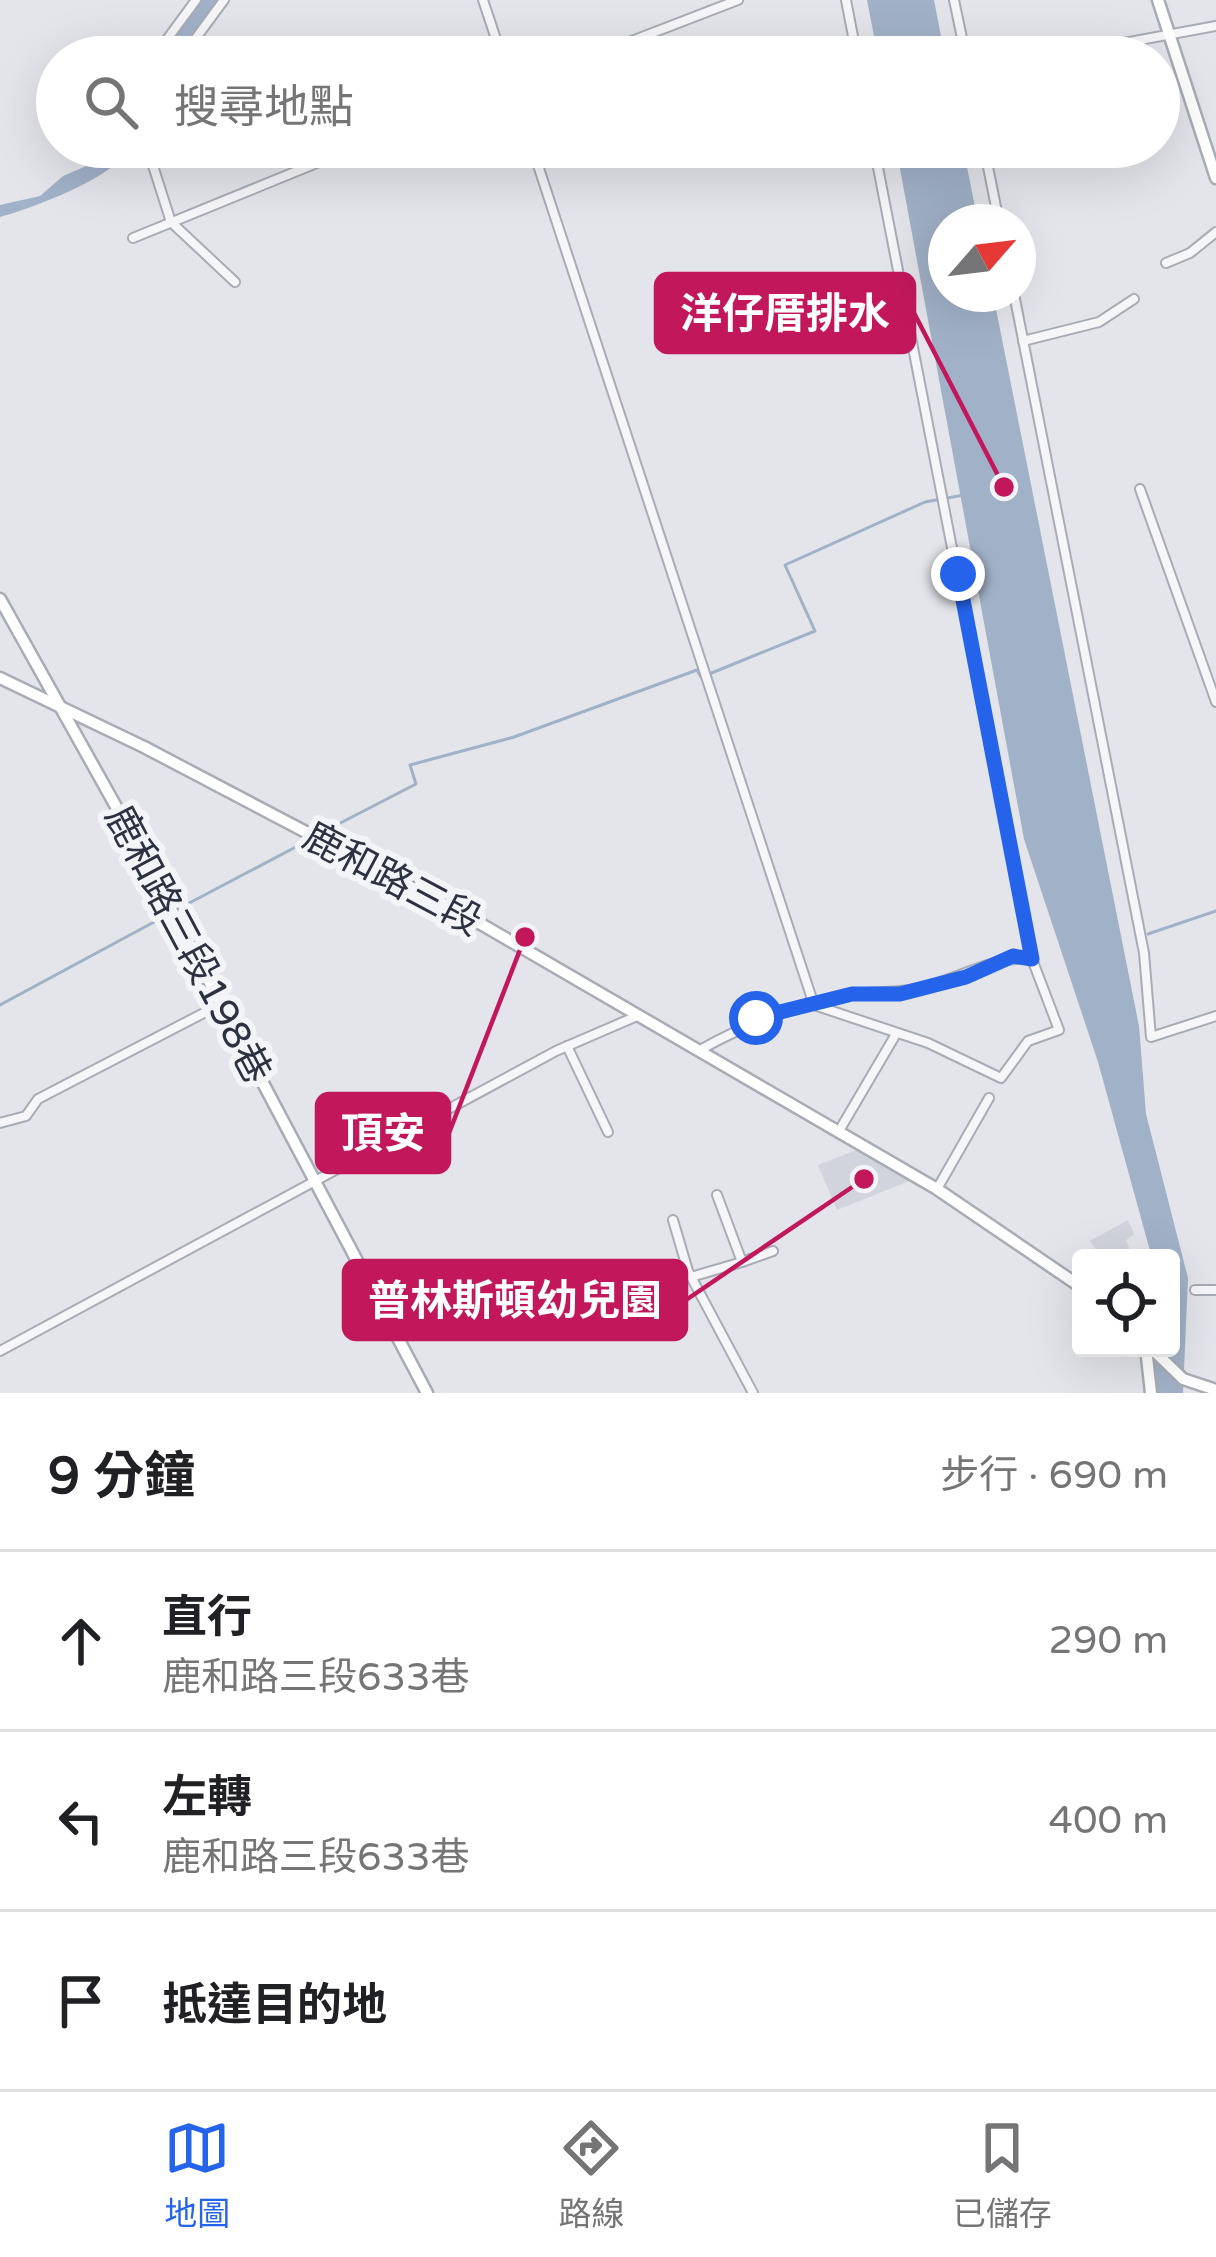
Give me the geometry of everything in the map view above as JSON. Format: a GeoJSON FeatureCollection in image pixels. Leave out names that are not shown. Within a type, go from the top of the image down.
{"type":"FeatureCollection","features":[{"type":"Feature","properties":{"kind":"main road"},"geometry":{"type":"LineString","coordinates":[[1158,0],[1170,34]]}},
{"type":"Feature","properties":{"kind":"main road"},"geometry":{"type":"LineString","coordinates":[[1180,65],[1216,178]]}},
{"type":"Feature","properties":{"kind":"main road","name":"鹿和路三段198巷"},"geometry":{"type":"LineString","coordinates":[[0,599],[427,1393]]}},
{"type":"Feature","properties":{"kind":"main road","name":"鹿和路三段"},"geometry":{"type":"LineString","coordinates":[[0,678],[144,747],[481,924],[937,1189],[1072,1281]]}},
{"type":"Feature","properties":{"kind":"main road"},"geometry":{"type":"LineString","coordinates":[[1148,1392],[1150,1357]]}},
{"type":"Feature","properties":{"kind":"main road"},"geometry":{"type":"LineString","coordinates":[[1160,1357],[1192,1384],[1216,1390]]}},
{"type":"Feature","properties":{"kind":"street"},"geometry":{"type":"LineString","coordinates":[[169,36],[196,0]]}},
{"type":"Feature","properties":{"kind":"street"},"geometry":{"type":"LineString","coordinates":[[197,36],[224,0]]}},
{"type":"Feature","properties":{"kind":"street"},"geometry":{"type":"LineString","coordinates":[[483,0],[495,36]]}},
{"type":"Feature","properties":{"kind":"street"},"geometry":{"type":"LineString","coordinates":[[645,36],[739,0]]}},
{"type":"Feature","properties":{"kind":"street"},"geometry":{"type":"LineString","coordinates":[[846,0],[853,36]]}},
{"type":"Feature","properties":{"kind":"street"},"geometry":{"type":"LineString","coordinates":[[954,0],[961,36]]}},
{"type":"Feature","properties":{"kind":"street"},"geometry":{"type":"LineString","coordinates":[[1159,36],[1216,26]]}},
{"type":"Feature","properties":{"kind":"street"},"geometry":{"type":"LineString","coordinates":[[154,168],[171,222],[235,282]]}},
{"type":"Feature","properties":{"kind":"street"},"geometry":{"type":"LineString","coordinates":[[133,238],[304,168]]}},
{"type":"Feature","properties":{"kind":"street"},"geometry":{"type":"LineString","coordinates":[[539,168],[814,1005]]}},
{"type":"Feature","properties":{"kind":"street"},"geometry":{"type":"LineString","coordinates":[[814,1005],[1001,1078],[1028,1041],[1059,1030],[1032,959],[878,168]]}},
{"type":"Feature","properties":{"kind":"street"},"geometry":{"type":"LineString","coordinates":[[988,168],[995,204]]}},
{"type":"Feature","properties":{"kind":"street"},"geometry":{"type":"LineString","coordinates":[[1166,262],[1190,254],[1216,232]]}},
{"type":"Feature","properties":{"kind":"street"},"geometry":{"type":"LineString","coordinates":[[1023,341],[1099,322],[1134,299]]}},
{"type":"Feature","properties":{"kind":"street"},"geometry":{"type":"LineString","coordinates":[[1017,312],[1144,952],[1151,1036],[1216,1016]]}},
{"type":"Feature","properties":{"kind":"street"},"geometry":{"type":"LineString","coordinates":[[1140,489],[1216,702]]}},
{"type":"Feature","properties":{"kind":"street"},"geometry":{"type":"LineString","coordinates":[[699,1051],[756,1018],[852,994],[900,994],[966,977],[1013,956],[1032,959]]}},
{"type":"Feature","properties":{"kind":"street"},"geometry":{"type":"LineString","coordinates":[[0,1124],[26,1116],[38,1099],[221,1004]]}},
{"type":"Feature","properties":{"kind":"street"},"geometry":{"type":"LineString","coordinates":[[0,1351],[567,1046],[637,1016]]}},
{"type":"Feature","properties":{"kind":"street"},"geometry":{"type":"LineString","coordinates":[[839,1131],[896,1034]]}},
{"type":"Feature","properties":{"kind":"street"},"geometry":{"type":"LineString","coordinates":[[567,1046],[608,1132]]}},
{"type":"Feature","properties":{"kind":"street"},"geometry":{"type":"LineString","coordinates":[[937,1189],[989,1098]]}},
{"type":"Feature","properties":{"kind":"street"},"geometry":{"type":"LineString","coordinates":[[717,1196],[742,1262]]}},
{"type":"Feature","properties":{"kind":"street"},"geometry":{"type":"LineString","coordinates":[[673,1220],[691,1277],[753,1393]]}},
{"type":"Feature","properties":{"kind":"street"},"geometry":{"type":"LineString","coordinates":[[691,1277],[773,1251]]}},
{"type":"Feature","properties":{"kind":"street"},"geometry":{"type":"LineString","coordinates":[[1196,1290],[1216,1289]]}},
{"type":"Feature","properties":{"kind":"shaded area"},"geometry":{"type":"Polygon","coordinates":[[[862,1148],[909,1181],[837,1210],[818,1165],[862,1148]]]}},
{"type":"Feature","properties":{"kind":"shaded area"},"geometry":{"type":"Polygon","coordinates":[[[1128,1220],[1134,1234],[1126,1240],[1130,1249],[1096,1249],[1090,1241],[1128,1220]]]}},
{"type":"Feature","properties":{"kind":"water"},"geometry":{"type":"Polygon","coordinates":[[[202,0],[218,0],[190,36],[174,36],[202,0]]]}},
{"type":"Feature","properties":{"kind":"water"},"geometry":{"type":"Polygon","coordinates":[[[867,0],[934,0],[941,36],[874,36],[867,0]]]}},
{"type":"Feature","properties":{"kind":"water"},"geometry":{"type":"Polygon","coordinates":[[[82,168],[110,168],[52,199],[0,217],[0,205],[40,196],[63,176],[82,168]]]}},
{"type":"Feature","properties":{"kind":"water"},"geometry":{"type":"Polygon","coordinates":[[[900,168],[967,168],[974,204],[928,204],[928,312],[997,312],[1139,1026],[1146,1114],[1188,1278],[1183,1393],[1154,1393],[1155,1357],[1180,1357],[1180,1249],[1150,1249],[1098,1062],[1024,839],[900,168]]]}},
{"type":"Feature","properties":{"kind":"waterway"},"geometry":{"type":"LineString","coordinates":[[709,674],[815,631],[785,565],[925,502],[964,495]]}},
{"type":"Feature","properties":{"kind":"waterway"},"geometry":{"type":"LineString","coordinates":[[319,834],[416,784],[410,765],[514,737],[697,670],[701,677]]}},
{"type":"Feature","properties":{"kind":"waterway"},"geometry":{"type":"LineString","coordinates":[[176,910],[311,839]]}},
{"type":"Feature","properties":{"kind":"waterway"},"geometry":{"type":"LineString","coordinates":[[1148,934],[1216,911]]}},
{"type":"Feature","properties":{"kind":"waterway"},"geometry":{"type":"LineString","coordinates":[[0,1005],[167,915]]}},
{"type":"Feature","properties":{"kind":"place","name":"洋仔厝排水"},"geometry":{"type":"Point","coordinates":[1004,487]}},
{"type":"Feature","properties":{"kind":"place","name":"頂安"},"geometry":{"type":"Point","coordinates":[525,937]}},
{"type":"Feature","properties":{"kind":"place","name":"普林斯頓幼兒園"},"geometry":{"type":"Point","coordinates":[864,1179]}},
{"type":"Feature","properties":{"kind":"route"},"geometry":{"type":"LineString","coordinates":[[756,1018],[852,994],[900,994],[966,977],[1013,956],[1032,959],[958,574]]}}]}
